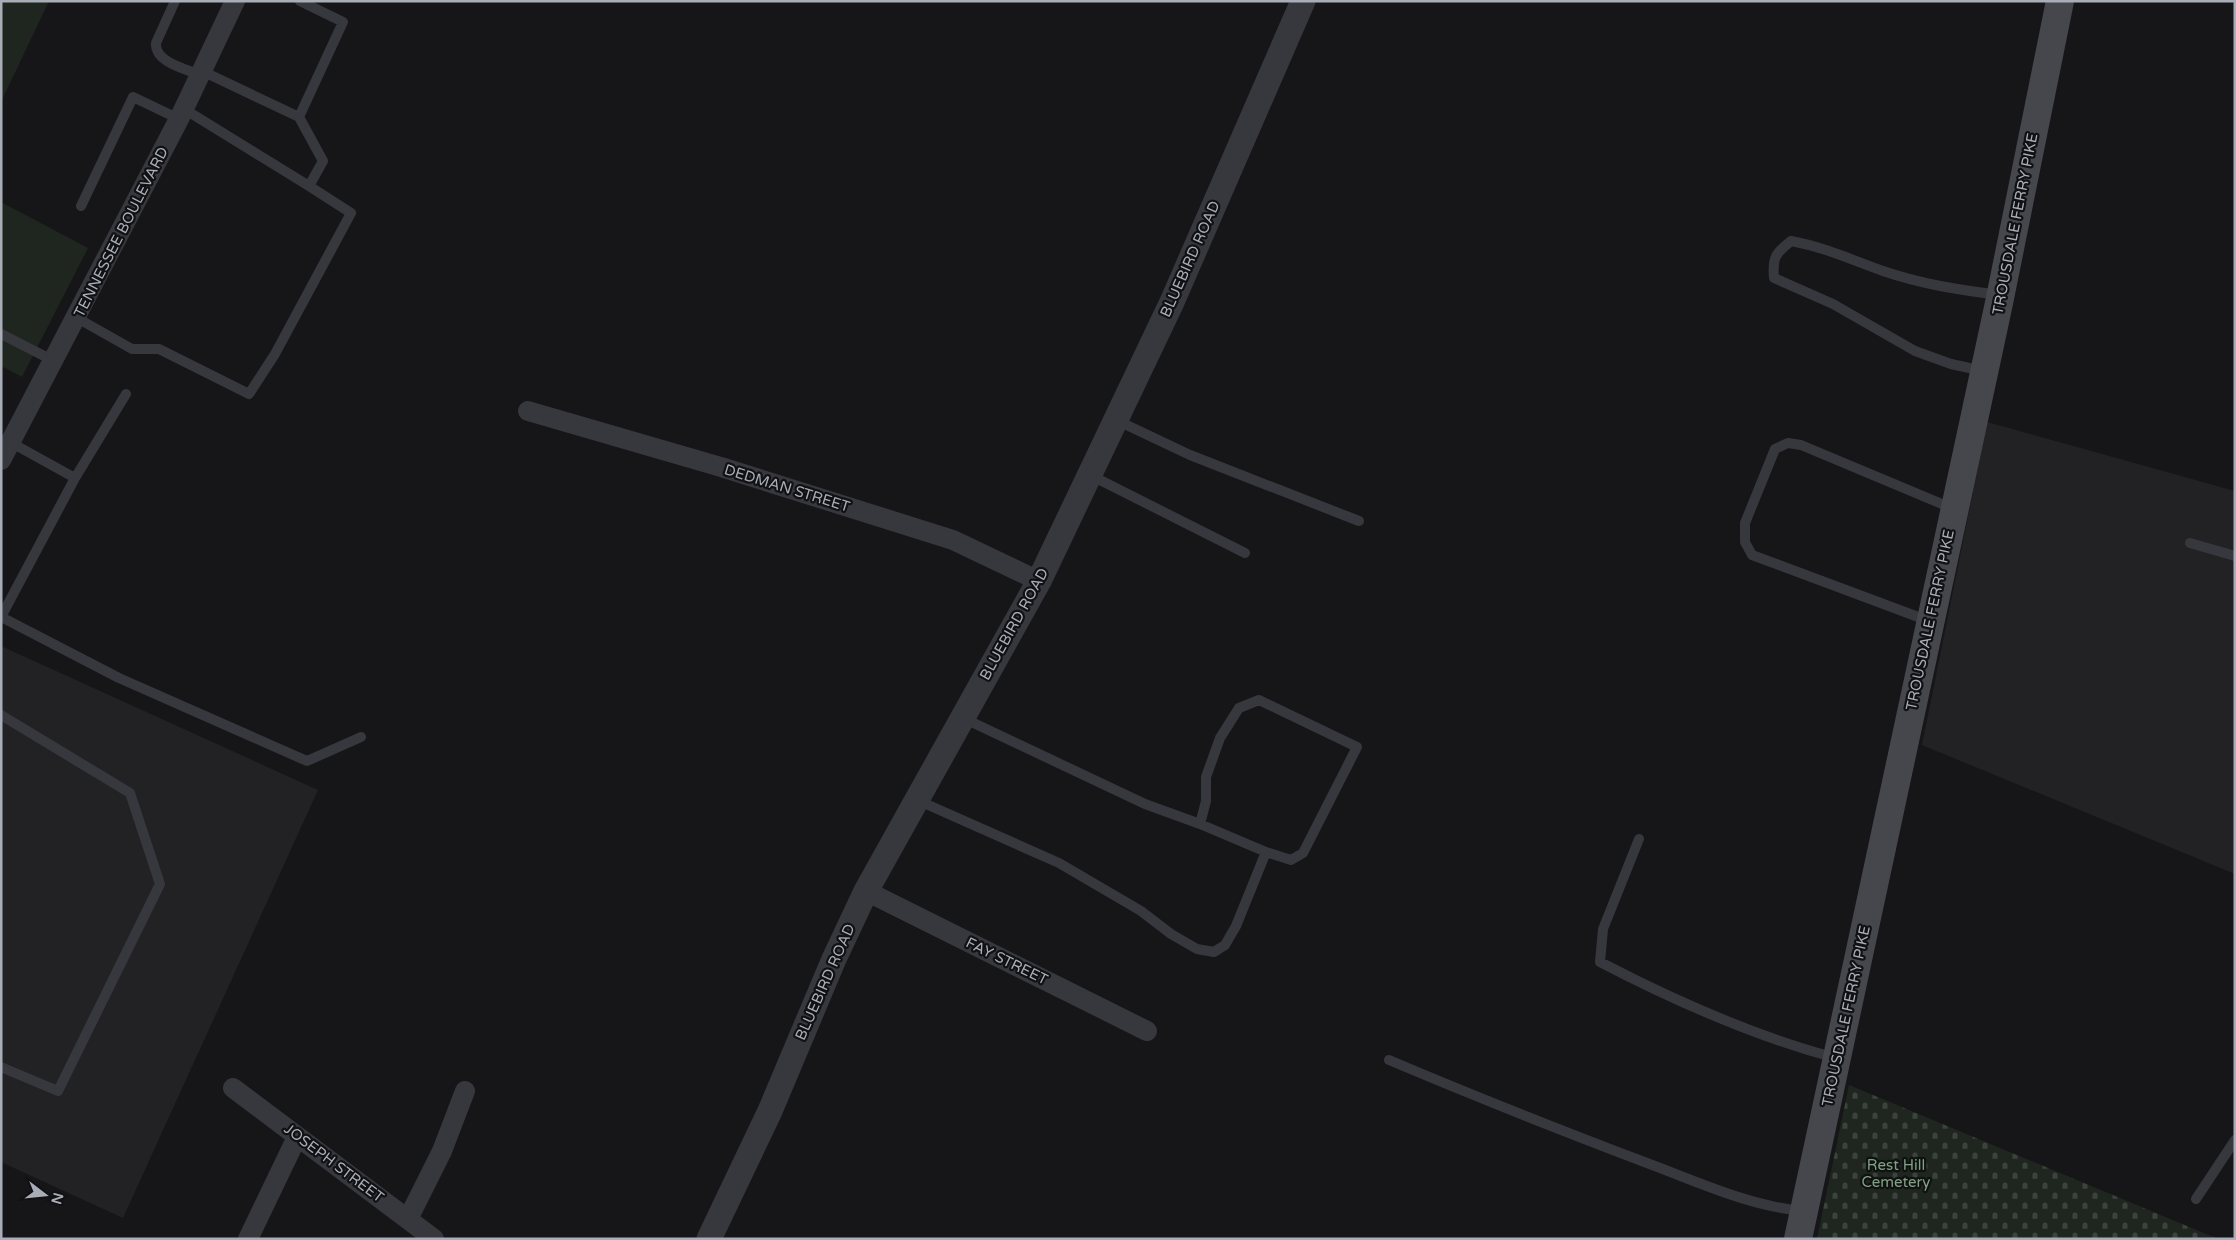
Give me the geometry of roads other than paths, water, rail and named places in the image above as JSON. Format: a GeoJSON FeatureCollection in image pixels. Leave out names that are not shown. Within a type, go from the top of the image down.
{"type":"FeatureCollection","features":[{"type":"Feature","properties":{"kind":"main road","name":"TROUSDALE FERRY PIKE"},"geometry":{"type":"LineString","coordinates":[[1798,1239],[1984,371],[2060,1]]}},
{"type":"Feature","properties":{"kind":"street","name":"TENNESSEE BOULEVARD"},"geometry":{"type":"LineString","coordinates":[[1,460],[181,114],[235,1]]}},
{"type":"Feature","properties":{"kind":"street","name":"BLUEBIRD ROAD"},"geometry":{"type":"LineString","coordinates":[[709,1239],[770,1112],[834,959],[866,891],[1039,581],[1090,475],[1172,302],[1303,1]]}},
{"type":"Feature","properties":{"kind":"street","name":"DEDMAN STREET"},"geometry":{"type":"LineString","coordinates":[[528,411],[721,467],[953,540],[1039,581]]}},
{"type":"Feature","properties":{"kind":"street","name":"FAY STREET"},"geometry":{"type":"LineString","coordinates":[[866,891],[1147,1031]]}},
{"type":"Feature","properties":{"kind":"street","name":"JOSEPH STREET"},"geometry":{"type":"LineString","coordinates":[[233,1088],[434,1239]]}},
{"type":"Feature","properties":{"kind":"street"},"geometry":{"type":"LineString","coordinates":[[408,1219],[442,1150],[465,1090]]}},
{"type":"Feature","properties":{"kind":"street"},"geometry":{"type":"LineString","coordinates":[[248,1239],[298,1136]]}},
{"type":"Feature","properties":{"kind":"lane"},"geometry":{"type":"LineString","coordinates":[[176,1],[156,43],[155,49],[158,55],[299,117],[324,161],[309,186]]}},
{"type":"Feature","properties":{"kind":"lane"},"geometry":{"type":"LineString","coordinates":[[299,117],[343,22],[300,1]]}},
{"type":"Feature","properties":{"kind":"lane"},"geometry":{"type":"LineString","coordinates":[[76,318],[132,349],[158,349],[249,394],[275,354],[351,212],[309,186],[181,114],[133,97],[81,206]]}},
{"type":"Feature","properties":{"kind":"lane"},"geometry":{"type":"LineString","coordinates":[[1984,371],[1952,364],[1915,351],[1878,328],[1833,304],[1774,278],[1773,264],[1778,251],[1792,240],[1820,246],[1925,284],[2000,295]]}},
{"type":"Feature","properties":{"kind":"lane"},"geometry":{"type":"LineString","coordinates":[[1,334],[54,361]]}},
{"type":"Feature","properties":{"kind":"lane"},"geometry":{"type":"LineString","coordinates":[[126,394],[75,478],[1,617],[120,678],[306,761],[360,738]]}},
{"type":"Feature","properties":{"kind":"lane"},"geometry":{"type":"LineString","coordinates":[[1116,420],[1190,455],[1359,521]]}},
{"type":"Feature","properties":{"kind":"lane"},"geometry":{"type":"LineString","coordinates":[[10,442],[75,478]]}},
{"type":"Feature","properties":{"kind":"lane"},"geometry":{"type":"LineString","coordinates":[[1930,622],[1752,556],[1745,542],[1745,523],[1776,449],[1788,443],[1802,445],[1954,509]]}},
{"type":"Feature","properties":{"kind":"lane"},"geometry":{"type":"LineString","coordinates":[[1090,475],[1245,553]]}},
{"type":"Feature","properties":{"kind":"lane"},"geometry":{"type":"LineString","coordinates":[[2190,543],[2235,556]]}},
{"type":"Feature","properties":{"kind":"lane"},"geometry":{"type":"LineString","coordinates":[[963,718],[1145,804],[1291,860],[1303,853],[1357,747],[1259,700],[1239,708],[1220,738],[1206,777],[1206,801],[1200,824]]}},
{"type":"Feature","properties":{"kind":"lane"},"geometry":{"type":"LineString","coordinates":[[1,715],[130,792],[160,884],[58,1091],[1,1067]]}},
{"type":"Feature","properties":{"kind":"lane"},"geometry":{"type":"LineString","coordinates":[[917,800],[1059,862],[1141,911],[1171,934],[1197,948],[1214,952],[1225,945],[1232,932],[1266,852]]}},
{"type":"Feature","properties":{"kind":"lane"},"geometry":{"type":"LineString","coordinates":[[1639,839],[1603,930],[1600,962],[1645,985],[1734,1024],[1787,1045],[1837,1058]]}},
{"type":"Feature","properties":{"kind":"lane"},"geometry":{"type":"LineString","coordinates":[[1388,1060],[1522,1116],[1728,1194],[1779,1209],[1804,1211]]}},
{"type":"Feature","properties":{"kind":"lane"},"geometry":{"type":"LineString","coordinates":[[2196,1199],[2235,1140]]}},
{"type":"Feature","properties":{"kind":"park label","name":"Rest Hill Cemetery"},"geometry":{"type":"Point","coordinates":[1896,1174]}}]}
